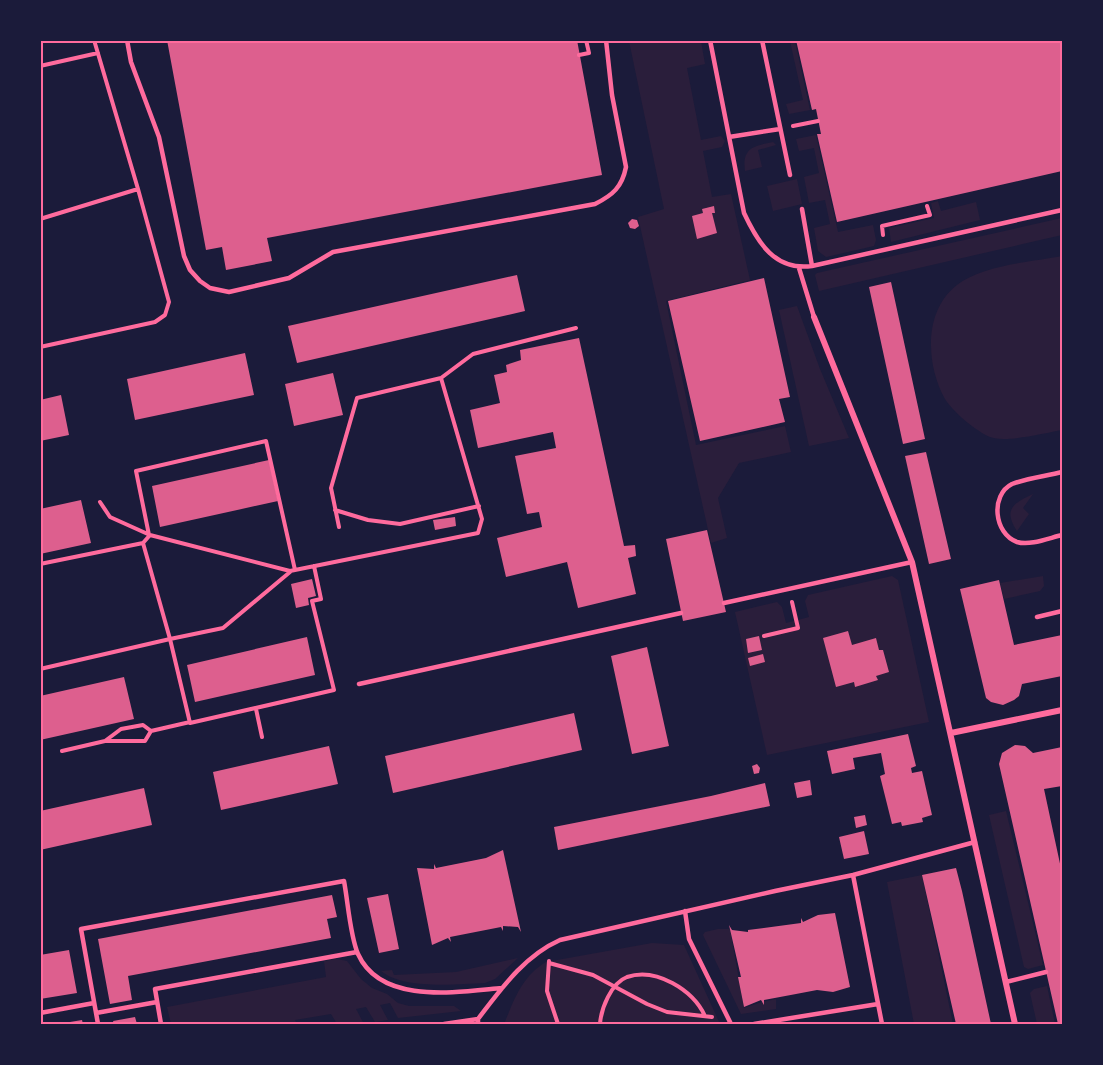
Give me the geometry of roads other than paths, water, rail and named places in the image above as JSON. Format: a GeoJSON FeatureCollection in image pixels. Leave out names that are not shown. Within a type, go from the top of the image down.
{"type":"FeatureCollection","features":[{"type":"Feature","properties":{"kind":"street"},"geometry":{"type":"LineString","coordinates":[[814,317],[912,562],[1015,1024]]}},
{"type":"Feature","properties":{"kind":"street"},"geometry":{"type":"LineString","coordinates":[[951,734],[1062,710]]}},
{"type":"Feature","properties":{"kind":"lane"},"geometry":{"type":"LineString","coordinates":[[127,40],[131,62],[159,137],[184,256],[190,270],[200,281],[210,288],[229,292],[289,278],[333,252],[595,204],[608,198],[618,190],[626,167],[612,95],[606,40]]}},
{"type":"Feature","properties":{"kind":"lane"},"geometry":{"type":"LineString","coordinates":[[710,40],[744,213],[753,233],[785,264],[799,268],[812,266],[1062,210]]}},
{"type":"Feature","properties":{"kind":"lane"},"geometry":{"type":"LineString","coordinates":[[762,40],[790,175]]}},
{"type":"Feature","properties":{"kind":"lane"},"geometry":{"type":"LineString","coordinates":[[729,137],[780,129]]}},
{"type":"Feature","properties":{"kind":"lane"},"geometry":{"type":"LineString","coordinates":[[802,209],[812,266]]}},
{"type":"Feature","properties":{"kind":"lane"},"geometry":{"type":"LineString","coordinates":[[799,268],[814,317]]}},
{"type":"Feature","properties":{"kind":"lane"},"geometry":{"type":"LineString","coordinates":[[1062,472],[1012,484],[1000,496],[997,506],[998,517],[1003,528],[1010,538],[1017,542],[1026,543],[1062,535]]}},
{"type":"Feature","properties":{"kind":"lane"},"geometry":{"type":"LineString","coordinates":[[724,603],[912,562]]}},
{"type":"Feature","properties":{"kind":"lane"},"geometry":{"type":"LineString","coordinates":[[1037,617],[1062,611]]}},
{"type":"Feature","properties":{"kind":"lane"},"geometry":{"type":"LineString","coordinates":[[358,684],[681,612]]}},
{"type":"Feature","properties":{"kind":"lane"},"geometry":{"type":"LineString","coordinates":[[444,1024],[478,1022],[502,988],[527,961],[543,948],[560,940],[853,875],[975,842]]}},
{"type":"Feature","properties":{"kind":"lane"},"geometry":{"type":"LineString","coordinates":[[853,875],[882,1024]]}},
{"type":"Feature","properties":{"kind":"lane"},"geometry":{"type":"LineString","coordinates":[[98,1024],[81,929],[344,881],[357,952],[375,978],[394,987],[418,991],[449,992],[502,988]]}},
{"type":"Feature","properties":{"kind":"lane"},"geometry":{"type":"LineString","coordinates":[[685,911],[689,939],[731,1024]]}},
{"type":"Feature","properties":{"kind":"lane"},"geometry":{"type":"LineString","coordinates":[[161,1024],[155,989],[357,952]]}},
{"type":"Feature","properties":{"kind":"lane"},"geometry":{"type":"LineString","coordinates":[[1006,982],[1046,972]]}},
{"type":"Feature","properties":{"kind":"lane"},"geometry":{"type":"LineString","coordinates":[[96,1013],[157,1002]]}},
{"type":"Feature","properties":{"kind":"lane"},"geometry":{"type":"LineString","coordinates":[[40,1013],[94,1003]]}},
{"type":"Feature","properties":{"kind":"lane"},"geometry":{"type":"LineString","coordinates":[[754,1024],[878,1004]]}}]}
